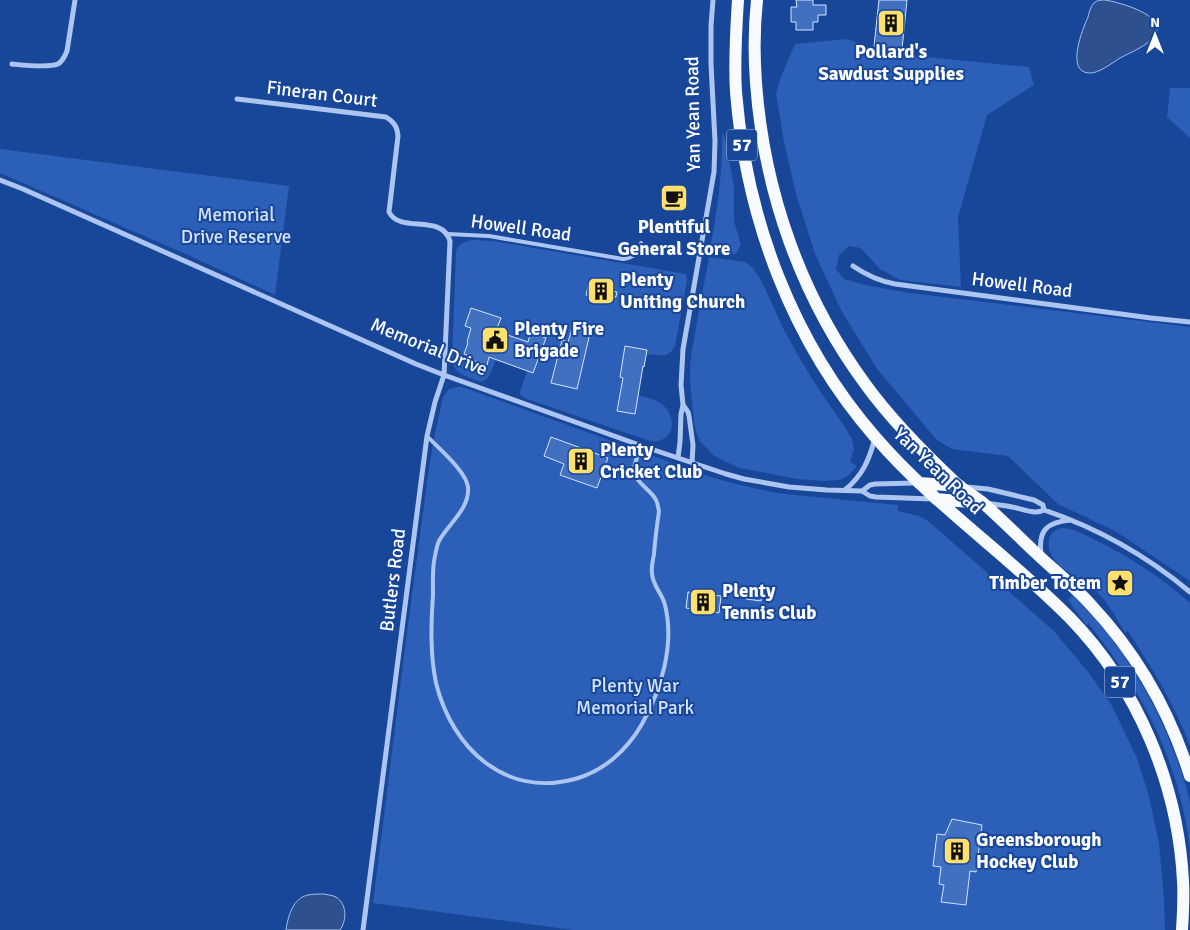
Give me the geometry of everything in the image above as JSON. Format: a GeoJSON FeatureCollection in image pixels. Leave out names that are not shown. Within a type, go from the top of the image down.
{"type":"FeatureCollection","features":[{"type":"Feature","properties":{"kind":"main road","name":"Yan Yean Road"},"geometry":{"type":"LineString","coordinates":[[738,0],[735,61],[742,146],[753,201],[781,285],[832,380],[876,437],[936,499],[1045,594],[1071,620],[1093,644],[1124,687],[1150,737],[1170,795],[1178,836],[1183,882],[1182,930]]}},
{"type":"Feature","properties":{"kind":"main road","name":"Yan Yean Road"},"geometry":{"type":"LineString","coordinates":[[757,0],[755,68],[762,135],[775,200],[793,253],[826,322],[862,380],[903,430],[960,486],[982,503],[1073,586],[1106,621],[1152,686],[1178,741],[1190,776]]}},
{"type":"Feature","properties":{"kind":"main road"},"geometry":{"type":"LineString","coordinates":[[919,483],[960,486]]}},
{"type":"Feature","properties":{"kind":"main road","name":"Memorial Drive"},"geometry":{"type":"LineString","coordinates":[[936,499],[982,503]]}},
{"type":"Feature","properties":{"kind":"street"},"geometry":{"type":"LineString","coordinates":[[12,64],[49,66],[58,64],[64,59],[75,0]]}},
{"type":"Feature","properties":{"kind":"street","name":"Yan Yean Road"},"geometry":{"type":"LineString","coordinates":[[678,458],[682,405],[680,376],[682,349],[714,172],[715,141],[711,64],[712,0]]}},
{"type":"Feature","properties":{"kind":"street","name":"Fineran Court"},"geometry":{"type":"LineString","coordinates":[[237,99],[386,117],[393,122],[397,128],[398,136],[389,206],[392,218]]}},
{"type":"Feature","properties":{"kind":"street","name":"Memorial Drive"},"geometry":{"type":"LineString","coordinates":[[0,180],[23,188],[416,364],[642,446],[744,479],[765,483],[806,488],[862,491],[876,497],[936,499]]}},
{"type":"Feature","properties":{"kind":"street","name":"Howell Road"},"geometry":{"type":"LineString","coordinates":[[392,218],[398,221],[437,226],[448,234]]}},
{"type":"Feature","properties":{"kind":"street","name":"Butlers Road"},"geometry":{"type":"LineString","coordinates":[[363,930],[427,436],[444,375],[450,247],[448,234]]}},
{"type":"Feature","properties":{"kind":"street","name":"Howell Road"},"geometry":{"type":"LineString","coordinates":[[853,266],[873,278],[895,284],[1190,322]]}},
{"type":"Feature","properties":{"kind":"street","name":"Yan Yean Road"},"geometry":{"type":"LineString","coordinates":[[682,405],[689,416],[693,445],[692,463]]}},
{"type":"Feature","properties":{"kind":"street"},"geometry":{"type":"LineString","coordinates":[[845,490],[858,478],[871,453],[876,437]]}},
{"type":"Feature","properties":{"kind":"street","name":"Memorial Drive"},"geometry":{"type":"LineString","coordinates":[[862,491],[875,484],[919,483]]}},
{"type":"Feature","properties":{"kind":"street"},"geometry":{"type":"LineString","coordinates":[[960,486],[988,489],[1034,500],[1043,506],[1044,510]]}},
{"type":"Feature","properties":{"kind":"street"},"geometry":{"type":"LineString","coordinates":[[982,503],[1010,506],[1031,512],[1041,512],[1044,510],[1071,520],[1117,542],[1165,572],[1190,592]]}},
{"type":"Feature","properties":{"kind":"street"},"geometry":{"type":"LineString","coordinates":[[1041,558],[1040,540],[1046,528],[1057,522],[1071,520]]}},
{"type":"Feature","properties":{"kind":"lane","name":"Howell Road"},"geometry":{"type":"LineString","coordinates":[[448,234],[489,236],[624,259],[632,257],[638,252],[641,243]]}},
{"type":"Feature","properties":{"kind":"lane"},"geometry":{"type":"LineString","coordinates":[[427,436],[459,469],[468,487],[467,496],[460,512],[440,540],[434,562],[432,651],[436,682],[441,699],[447,715],[459,736],[481,760],[505,775],[524,781],[540,783],[580,778],[606,764],[628,745],[634,737],[648,712],[659,686],[665,658],[668,625],[665,604],[655,584],[652,571],[659,511],[658,505],[634,473],[642,446]]}},
{"type":"Feature","properties":{"kind":"green space"},"geometry":{"type":"Polygon","coordinates":[[[847,39],[885,53],[1029,67],[1034,85],[987,115],[958,217],[961,287],[900,280],[880,269],[861,248],[849,246],[839,255],[836,269],[844,279],[865,285],[910,293],[1190,327],[1190,581],[1115,531],[1058,504],[1008,456],[952,449],[937,440],[877,369],[841,310],[815,254],[796,194],[784,142],[776,94],[780,79],[795,44],[847,39]]]}},
{"type":"Feature","properties":{"kind":"green space"},"geometry":{"type":"Polygon","coordinates":[[[1170,88],[1190,88],[1190,138],[1167,117],[1170,88]]]}},
{"type":"Feature","properties":{"kind":"green space"},"geometry":{"type":"Polygon","coordinates":[[[722,132],[734,186],[734,221],[741,245],[736,254],[710,250],[722,162],[722,132]]]}},
{"type":"Feature","properties":{"kind":"green space","name":"Memorial Drive Reserve"},"geometry":{"type":"Polygon","coordinates":[[[0,149],[289,186],[275,295],[0,173],[0,149]]]}},
{"type":"Feature","properties":{"kind":"green space"},"geometry":{"type":"Polygon","coordinates":[[[473,240],[493,241],[686,274],[687,281],[675,346],[667,355],[647,354],[638,395],[658,402],[669,412],[672,424],[671,430],[664,439],[650,441],[524,398],[520,392],[527,371],[496,360],[489,376],[481,382],[464,375],[454,367],[452,363],[456,252],[460,245],[473,240]]]}},
{"type":"Feature","properties":{"kind":"green space"},"geometry":{"type":"Polygon","coordinates":[[[709,257],[745,262],[753,268],[762,282],[783,328],[799,357],[852,439],[854,449],[850,462],[857,466],[846,477],[840,480],[823,481],[797,479],[740,468],[713,455],[700,441],[694,421],[690,366],[709,257]]]}},
{"type":"Feature","properties":{"kind":"green space","name":"Plenty War Memorial Park"},"geometry":{"type":"Polygon","coordinates":[[[462,387],[714,478],[776,493],[898,505],[898,511],[919,516],[928,521],[1054,631],[1089,673],[1112,706],[1137,758],[1149,796],[1159,843],[1165,930],[573,930],[373,903],[429,468],[443,397],[449,389],[462,387]]]}},
{"type":"Feature","properties":{"kind":"green space"},"geometry":{"type":"Polygon","coordinates":[[[1062,528],[1079,532],[1121,553],[1145,568],[1190,603],[1190,746],[1170,701],[1128,631],[1125,633],[1110,608],[1093,588],[1059,565],[1053,557],[1049,549],[1050,535],[1062,528]]]}},
{"type":"Feature","properties":{"kind":"green space"},"geometry":{"type":"Polygon","coordinates":[[[1072,595],[1105,630],[1120,650],[1146,691],[1157,713],[1176,757],[1188,792],[1190,804],[1190,850],[1178,790],[1158,733],[1139,697],[1109,650],[1089,624],[1086,625],[1068,600],[1072,595]]]}},
{"type":"Feature","properties":{"kind":"shaded area"},"geometry":{"type":"Polygon","coordinates":[[[1105,0],[1140,11],[1154,21],[1157,28],[1155,35],[1144,46],[1101,70],[1089,73],[1082,71],[1078,65],[1077,58],[1080,39],[1092,6],[1097,1],[1105,0]]]}},
{"type":"Feature","properties":{"kind":"shaded area"},"geometry":{"type":"Polygon","coordinates":[[[324,894],[336,897],[344,908],[345,917],[340,930],[286,930],[292,908],[299,900],[308,895],[324,894]]]}},
{"type":"Feature","properties":{"kind":"building"},"geometry":{"type":"Polygon","coordinates":[[[796,0],[813,0],[813,5],[826,5],[826,15],[818,15],[818,22],[813,22],[813,30],[796,30],[796,22],[791,22],[791,7],[797,7],[796,0]]]}},
{"type":"Feature","properties":{"kind":"building","name":"Pollard's Sawdust Supplies"},"geometry":{"type":"Polygon","coordinates":[[[879,0],[907,0],[902,49],[874,46],[879,0]]]}},
{"type":"Feature","properties":{"kind":"building","name":"Plentiful General Store"},"geometry":{"type":"Polygon","coordinates":[[[666,186],[685,188],[682,211],[663,208],[666,186]]]}},
{"type":"Feature","properties":{"kind":"building","name":"Plenty Uniting Church"},"geometry":{"type":"Polygon","coordinates":[[[589,282],[614,287],[613,291],[617,292],[616,297],[612,297],[611,300],[586,295],[589,282]]]}},
{"type":"Feature","properties":{"kind":"building","name":"Plenty Fire Brigade"},"geometry":{"type":"Polygon","coordinates":[[[471,308],[501,318],[496,331],[528,342],[530,335],[546,338],[533,373],[489,357],[487,365],[469,359],[470,356],[464,354],[471,328],[465,326],[471,308]]]}},
{"type":"Feature","properties":{"kind":"building"},"geometry":{"type":"Polygon","coordinates":[[[572,329],[590,333],[577,389],[551,383],[562,340],[568,342],[572,329]]]}},
{"type":"Feature","properties":{"kind":"building","name":"Plenty Fire Brigade"},"geometry":{"type":"Polygon","coordinates":[[[625,346],[647,350],[635,414],[617,411],[623,378],[620,377],[625,346]]]}},
{"type":"Feature","properties":{"kind":"building","name":"Plenty Cricket Club"},"geometry":{"type":"Polygon","coordinates":[[[551,437],[608,458],[597,488],[560,475],[564,464],[544,456],[551,437]]]}},
{"type":"Feature","properties":{"kind":"building"},"geometry":{"type":"Polygon","coordinates":[[[748,590],[762,592],[761,601],[746,599],[748,590]]]}},
{"type":"Feature","properties":{"kind":"building","name":"Plenty Tennis Club"},"geometry":{"type":"Polygon","coordinates":[[[688,592],[721,596],[719,613],[686,608],[688,592]]]}},
{"type":"Feature","properties":{"kind":"building","name":"Greensborough Hockey Club"},"geometry":{"type":"Polygon","coordinates":[[[952,819],[982,825],[976,872],[970,871],[966,905],[941,902],[944,885],[939,884],[941,867],[933,866],[937,834],[945,835],[952,819]]]}},
{"type":"Feature","properties":{"kind":"place","name":"Pollard's Sawdust Supplies"},"geometry":{"type":"Point","coordinates":[891,23]}},
{"type":"Feature","properties":{"kind":"place","name":"Plentiful General Store"},"geometry":{"type":"Point","coordinates":[674,198]}},
{"type":"Feature","properties":{"kind":"place","name":"Plenty Uniting Church"},"geometry":{"type":"Point","coordinates":[601,291]}},
{"type":"Feature","properties":{"kind":"place","name":"Plenty Fire Brigade"},"geometry":{"type":"Point","coordinates":[495,340]}},
{"type":"Feature","properties":{"kind":"place","name":"Plenty Cricket Club"},"geometry":{"type":"Point","coordinates":[581,461]}},
{"type":"Feature","properties":{"kind":"place","name":"Timber Totem"},"geometry":{"type":"Point","coordinates":[1120,583]}},
{"type":"Feature","properties":{"kind":"place","name":"Plenty Tennis Club"},"geometry":{"type":"Point","coordinates":[703,602]}},
{"type":"Feature","properties":{"kind":"place","name":"Greensborough Hockey Club"},"geometry":{"type":"Point","coordinates":[957,851]}}]}
